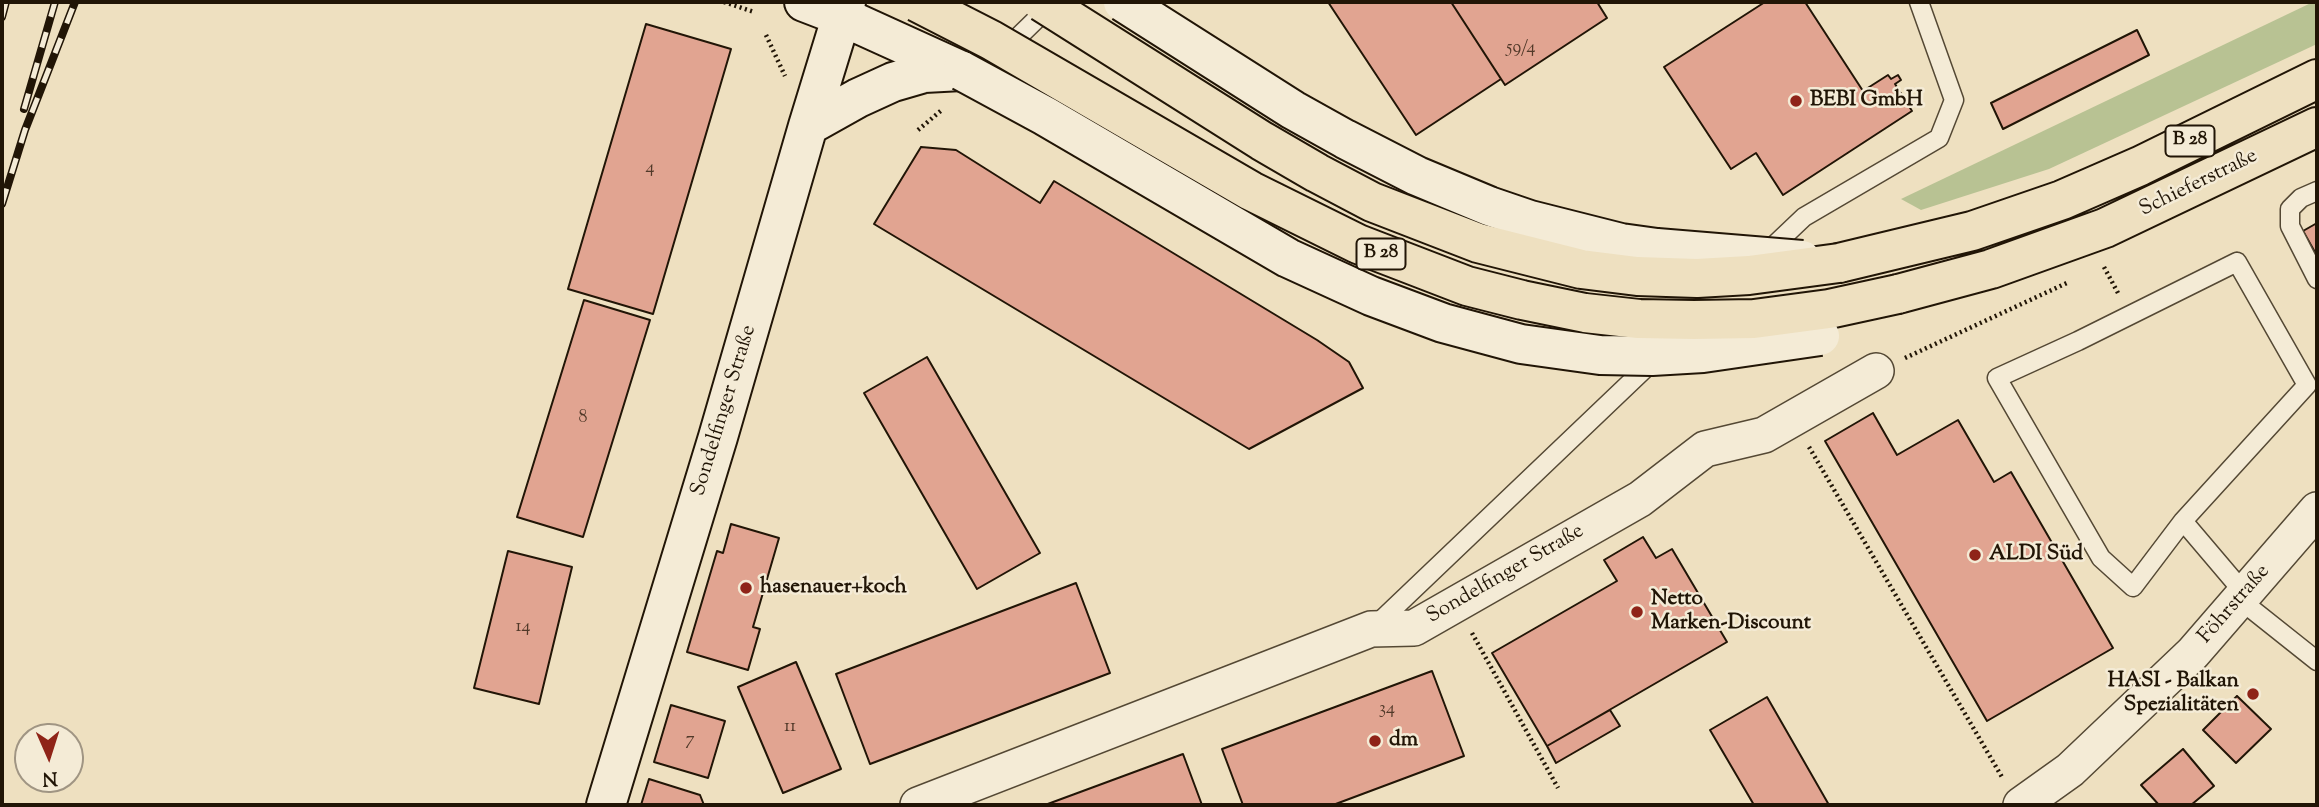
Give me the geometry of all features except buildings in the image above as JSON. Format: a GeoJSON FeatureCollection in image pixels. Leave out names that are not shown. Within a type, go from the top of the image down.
{"type":"FeatureCollection","features":[{"type":"Feature","properties":{"kind":"main road"},"geometry":{"type":"LineString","coordinates":[[804,2],[845,9],[964,81],[1045,116],[1288,258],[1407,311],[1521,344],[1600,355],[1652,356],[1744,348],[1820,337],[1898,294]]}},
{"type":"Feature","properties":{"kind":"main road","name":"B 28"},"geometry":{"type":"LineString","coordinates":[[917,2],[991,40],[1251,191],[1358,244],[1467,286],[1585,313],[1639,319],[1755,319],[1829,309],[1992,270],[2086,254]]}},
{"type":"Feature","properties":{"kind":"main road","name":"B 28"},"geometry":{"type":"LineString","coordinates":[[1042,2],[1317,173],[1372,202],[1478,243],[1581,269],[1637,276],[1698,278],[1749,275],[1839,263]]}},
{"type":"Feature","properties":{"kind":"main road"},"geometry":{"type":"LineString","coordinates":[[1123,2],[1282,103],[1345,139],[1417,176],[1489,206],[1530,220],[1621,243],[1839,263]]}},
{"type":"Feature","properties":{"kind":"main road","name":"Sondelfinger Straße"},"geometry":{"type":"LineString","coordinates":[[606,805],[845,9]]}},
{"type":"Feature","properties":{"kind":"main road"},"geometry":{"type":"LineString","coordinates":[[808,126],[892,82],[924,73],[964,81]]}},
{"type":"Feature","properties":{"kind":"main road","name":"Schieferstraße"},"geometry":{"type":"LineString","coordinates":[[1839,263],[1972,231],[2062,200],[2140,166],[2317,79]]}},
{"type":"Feature","properties":{"kind":"main road","name":"Schieferstraße"},"geometry":{"type":"LineString","coordinates":[[2086,254],[2144,211],[2317,127]]}},
{"type":"Feature","properties":{"kind":"street","name":"Sondelfinger Straße"},"geometry":{"type":"LineString","coordinates":[[918,805],[1371,629],[1414,628],[1640,499],[1705,449],[1764,435],[1876,371]]}},
{"type":"Feature","properties":{"kind":"street","name":"Föhrstraße"},"geometry":{"type":"LineString","coordinates":[[2013,793],[2070,770],[2102,741],[2193,653],[2317,510]]}},
{"type":"Feature","properties":{"kind":"lane"},"geometry":{"type":"LineString","coordinates":[[964,81],[1054,2]]}},
{"type":"Feature","properties":{"kind":"lane"},"geometry":{"type":"LineString","coordinates":[[1371,629],[1804,217],[1939,138],[1954,100],[1919,2]]}},
{"type":"Feature","properties":{"kind":"lane"},"geometry":{"type":"LineString","coordinates":[[2317,191],[2301,198],[2290,209],[2290,226],[2317,279]]}},
{"type":"Feature","properties":{"kind":"lane"},"geometry":{"type":"LineString","coordinates":[[2236,262],[2307,385],[2183,521],[2133,587],[2101,558],[1997,378],[2129,315],[2236,262]]}},
{"type":"Feature","properties":{"kind":"lane"},"geometry":{"type":"LineString","coordinates":[[2183,521],[2242,596],[2314,651]]}},
{"type":"Feature","properties":{"kind":"path"},"geometry":{"type":"LineString","coordinates":[[723,2],[754,12]]}},
{"type":"Feature","properties":{"kind":"path"},"geometry":{"type":"LineString","coordinates":[[2086,254],[2103,265],[2129,315]]}},
{"type":"Feature","properties":{"kind":"path"},"geometry":{"type":"LineString","coordinates":[[1876,371],[2071,281]]}},
{"type":"Feature","properties":{"kind":"path"},"geometry":{"type":"LineString","coordinates":[[1792,418],[2013,793]]}},
{"type":"Feature","properties":{"kind":"path"},"geometry":{"type":"LineString","coordinates":[[1456,604],[1558,788]]}},
{"type":"Feature","properties":{"kind":"green space"},"geometry":{"type":"Polygon","coordinates":[[[2317,2],[2317,44],[2049,169],[1921,210],[1901,199],[2317,2]]]}},
{"type":"Feature","properties":{"kind":"railway"},"geometry":{"type":"LineString","coordinates":[[2,17],[6,2]]}},
{"type":"Feature","properties":{"kind":"railway"},"geometry":{"type":"LineString","coordinates":[[24,109],[55,2]]}},
{"type":"Feature","properties":{"kind":"railway"},"geometry":{"type":"LineString","coordinates":[[2,204],[25,130],[75,2]]}},
{"type":"Feature","properties":{"kind":"place","name":"BEBI GmbH"},"geometry":{"type":"Point","coordinates":[1796,101]}},
{"type":"Feature","properties":{"kind":"place","name":"ALDI Süd"},"geometry":{"type":"Point","coordinates":[1975,555]}},
{"type":"Feature","properties":{"kind":"place","name":"hasenauer+koch"},"geometry":{"type":"Point","coordinates":[746,588]}},
{"type":"Feature","properties":{"kind":"place","name":"Netto Marken-Discount"},"geometry":{"type":"Point","coordinates":[1637,612]}},
{"type":"Feature","properties":{"kind":"place","name":"HASI - Balkan Spezialitäten"},"geometry":{"type":"Point","coordinates":[2253,694]}},
{"type":"Feature","properties":{"kind":"place","name":"dm"},"geometry":{"type":"Point","coordinates":[1375,741]}}]}
